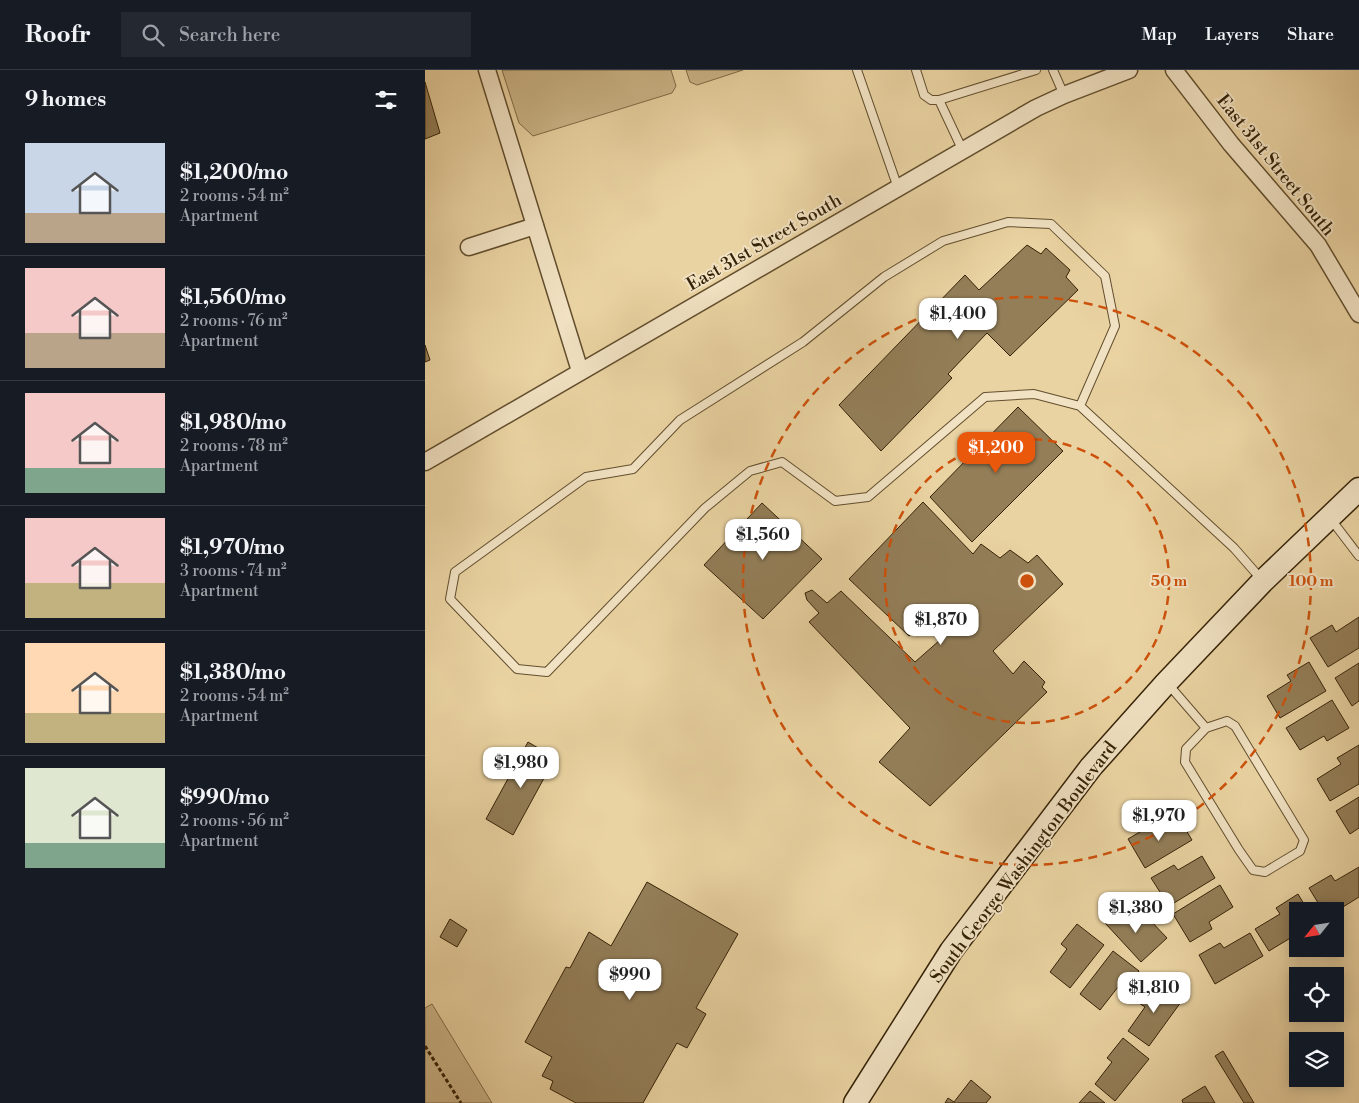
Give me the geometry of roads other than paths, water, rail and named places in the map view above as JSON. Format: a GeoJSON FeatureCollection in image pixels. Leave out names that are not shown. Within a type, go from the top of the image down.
{"type":"FeatureCollection","features":[{"type":"Feature","properties":{"kind":"street"},"geometry":{"type":"LineString","coordinates":[[487,70],[580,371]]}},
{"type":"Feature","properties":{"kind":"street","name":"East 31st Street South"},"geometry":{"type":"LineString","coordinates":[[425,462],[1036,108],[1129,70]]}},
{"type":"Feature","properties":{"kind":"street","name":"East 31st Street South"},"geometry":{"type":"LineString","coordinates":[[1174,70],[1231,144],[1318,245],[1359,314]]}},
{"type":"Feature","properties":{"kind":"street"},"geometry":{"type":"LineString","coordinates":[[469,247],[535,226]]}},
{"type":"Feature","properties":{"kind":"street","name":"South George Washington Boulevard"},"geometry":{"type":"LineString","coordinates":[[855,1103],[951,952],[1091,767],[1166,683],[1263,581],[1359,489]]}},
{"type":"Feature","properties":{"kind":"lane"},"geometry":{"type":"LineString","coordinates":[[857,70],[898,188]]}},
{"type":"Feature","properties":{"kind":"lane"},"geometry":{"type":"LineString","coordinates":[[916,70],[924,95],[931,100],[939,100],[1036,70]]}},
{"type":"Feature","properties":{"kind":"lane"},"geometry":{"type":"LineString","coordinates":[[1053,70],[1064,96]]}},
{"type":"Feature","properties":{"kind":"lane"},"geometry":{"type":"LineString","coordinates":[[939,100],[963,151]]}},
{"type":"Feature","properties":{"kind":"lane"},"geometry":{"type":"LineString","coordinates":[[1080,406],[1115,326],[1105,276],[1051,224],[1008,222],[943,241],[884,277],[803,342],[680,420],[633,469],[587,477],[455,572],[450,599],[517,669],[547,672],[705,508],[750,471],[782,462],[835,501],[868,497],[985,397],[1034,394],[1080,406],[1234,548],[1263,581]]}},
{"type":"Feature","properties":{"kind":"lane"},"geometry":{"type":"LineString","coordinates":[[1330,517],[1359,556]]}},
{"type":"Feature","properties":{"kind":"lane"},"geometry":{"type":"LineString","coordinates":[[1166,683],[1206,728]]}},
{"type":"Feature","properties":{"kind":"lane"},"geometry":{"type":"LineString","coordinates":[[1227,721],[1235,726],[1304,840],[1301,851],[1265,872],[1253,870],[1243,857],[1185,762],[1186,749],[1206,728],[1227,721]]}}]}
